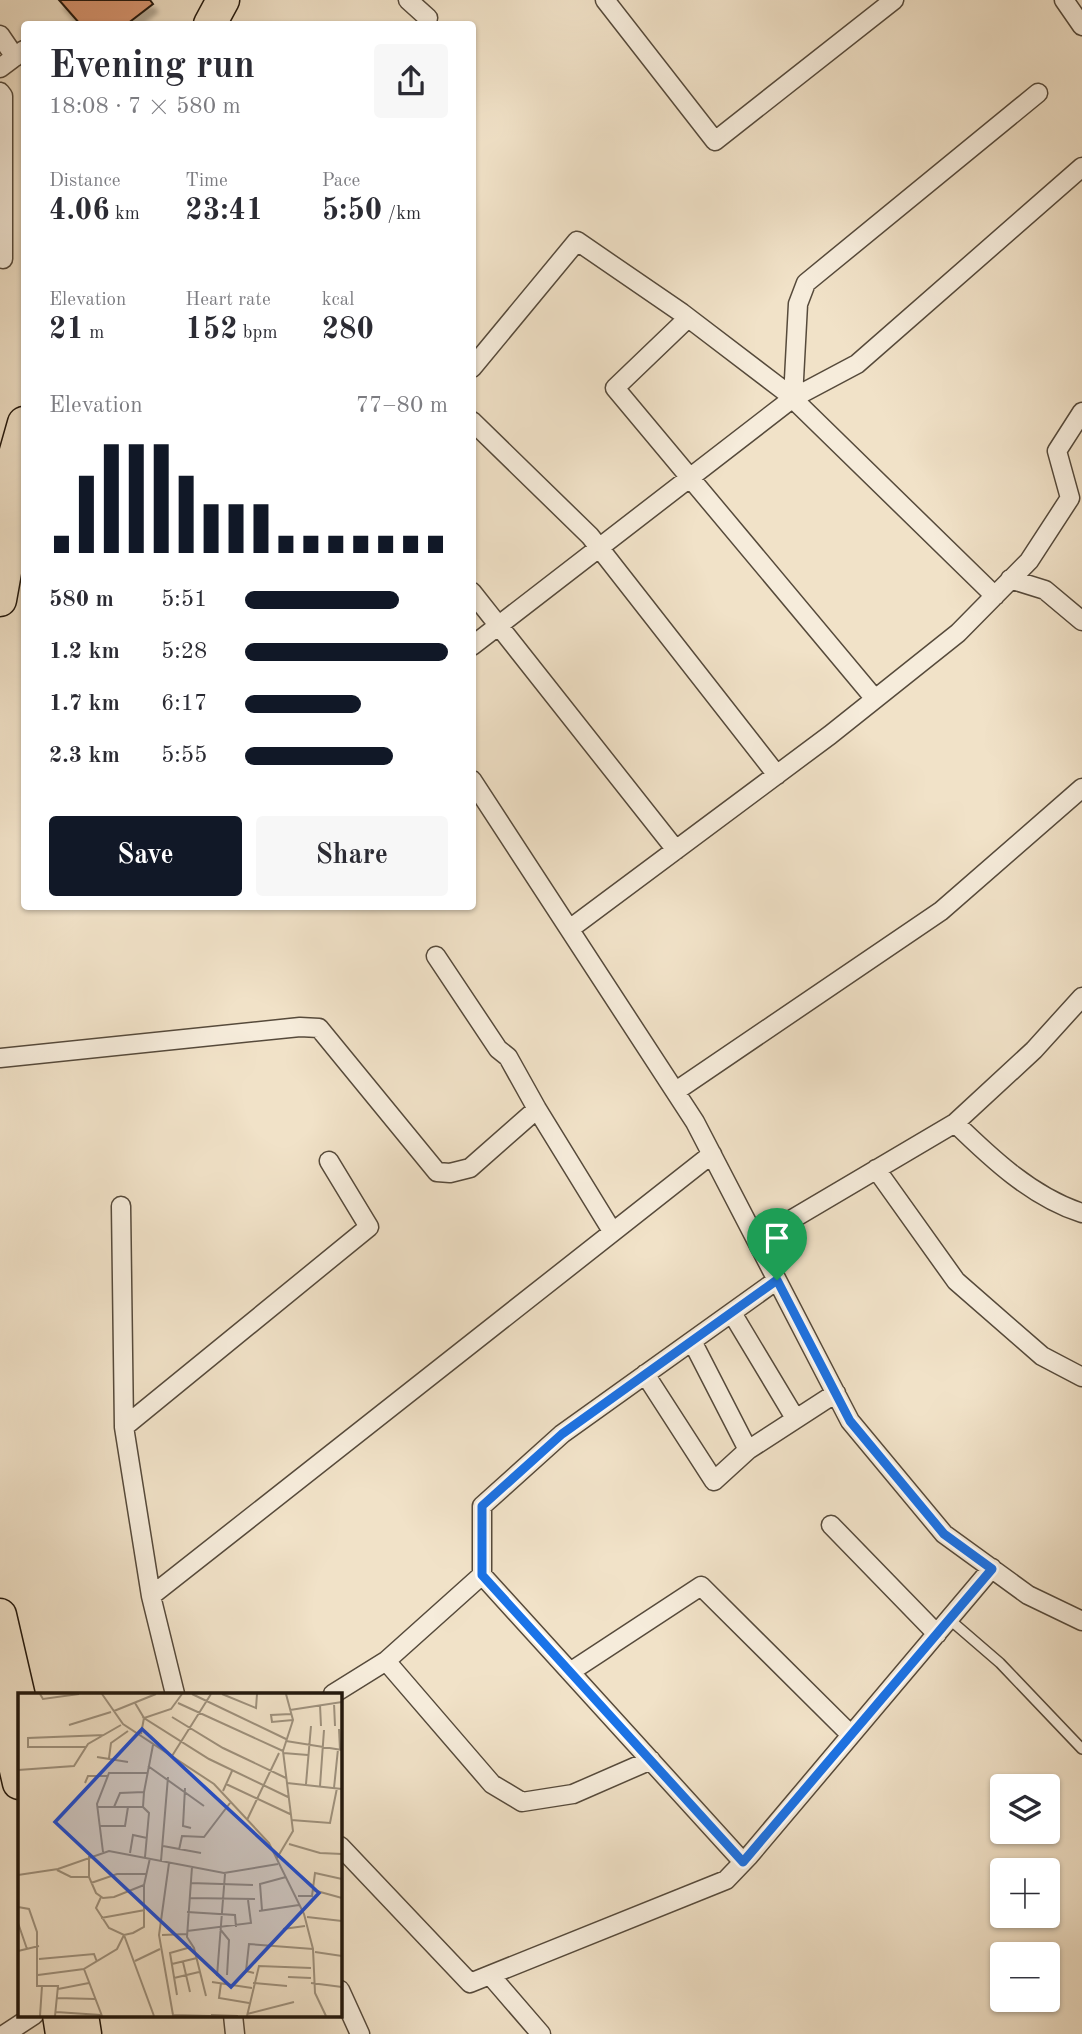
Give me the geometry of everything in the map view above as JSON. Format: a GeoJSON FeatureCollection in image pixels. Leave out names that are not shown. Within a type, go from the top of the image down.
{"type":"FeatureCollection","features":[{"type":"Feature","properties":{"kind":"highway"},"geometry":{"type":"LineString","coordinates":[[188,21],[199,0]]}},
{"type":"Feature","properties":{"kind":"highway"},"geometry":{"type":"LineString","coordinates":[[211,21],[223,0]]}},
{"type":"Feature","properties":{"kind":"highway"},"geometry":{"type":"LineString","coordinates":[[0,508],[21,434]]}},
{"type":"Feature","properties":{"kind":"highway"},"geometry":{"type":"LineString","coordinates":[[0,600],[21,505]]}},
{"type":"Feature","properties":{"kind":"highway"},"geometry":{"type":"LineString","coordinates":[[0,1615],[18,1774]]}},
{"type":"Feature","properties":{"kind":"highway"},"geometry":{"type":"LineString","coordinates":[[59,2016],[62,2034]]}},
{"type":"Feature","properties":{"kind":"highway"},"geometry":{"type":"LineString","coordinates":[[82,2016],[85,2034]]}},
{"type":"Feature","properties":{"kind":"street"},"geometry":{"type":"LineString","coordinates":[[408,0],[428,18]]}},
{"type":"Feature","properties":{"kind":"street"},"geometry":{"type":"LineString","coordinates":[[605,0],[715,141],[894,0]]}},
{"type":"Feature","properties":{"kind":"street"},"geometry":{"type":"LineString","coordinates":[[1064,0],[1082,26]]}},
{"type":"Feature","properties":{"kind":"street"},"geometry":{"type":"LineString","coordinates":[[0,35],[13,58]]}},
{"type":"Feature","properties":{"kind":"street"},"geometry":{"type":"LineString","coordinates":[[0,92],[3,96],[3,259]]}},
{"type":"Feature","properties":{"kind":"street"},"geometry":{"type":"LineString","coordinates":[[793,398],[798,304],[806,283],[1038,93]]}},
{"type":"Feature","properties":{"kind":"street"},"geometry":{"type":"LineString","coordinates":[[476,643],[793,398],[857,364],[1082,167]]}},
{"type":"Feature","properties":{"kind":"street"},"geometry":{"type":"LineString","coordinates":[[476,363],[577,241],[688,317],[793,398],[995,596]]}},
{"type":"Feature","properties":{"kind":"street"},"geometry":{"type":"LineString","coordinates":[[688,317],[615,388],[875,699]]}},
{"type":"Feature","properties":{"kind":"street"},"geometry":{"type":"LineString","coordinates":[[570,928],[875,699],[958,633],[995,596],[1029,561],[1070,498],[1057,451],[1082,412]]}},
{"type":"Feature","properties":{"kind":"street"},"geometry":{"type":"LineString","coordinates":[[476,425],[600,548],[776,775]]}},
{"type":"Feature","properties":{"kind":"street"},"geometry":{"type":"LineString","coordinates":[[1065,480],[1082,490]]}},
{"type":"Feature","properties":{"kind":"street"},"geometry":{"type":"LineString","coordinates":[[1010,579],[1045,590],[1082,621]]}},
{"type":"Feature","properties":{"kind":"street"},"geometry":{"type":"LineString","coordinates":[[476,597],[676,850]]}},
{"type":"Feature","properties":{"kind":"street"},"geometry":{"type":"LineString","coordinates":[[476,786],[676,1091],[712,1154],[850,1421],[944,1534],[1028,1595],[1082,1622]]}},
{"type":"Feature","properties":{"kind":"street"},"geometry":{"type":"LineString","coordinates":[[676,1091],[941,911],[1082,788]]}},
{"type":"Feature","properties":{"kind":"street"},"geometry":{"type":"LineString","coordinates":[[436,956],[498,1049],[508,1057],[612,1231]]}},
{"type":"Feature","properties":{"kind":"street"},"geometry":{"type":"LineString","coordinates":[[757,1240],[954,1122],[1034,1050],[1082,998]]}},
{"type":"Feature","properties":{"kind":"street"},"geometry":{"type":"LineString","coordinates":[[0,1058],[300,1027],[319,1028],[437,1172],[450,1173],[470,1168],[537,1109]]}},
{"type":"Feature","properties":{"kind":"street"},"geometry":{"type":"LineString","coordinates":[[954,1122],[997,1163],[1063,1207],[1082,1213]]}},
{"type":"Feature","properties":{"kind":"street"},"geometry":{"type":"LineString","coordinates":[[150,1596],[712,1154]]}},
{"type":"Feature","properties":{"kind":"street"},"geometry":{"type":"LineString","coordinates":[[124,1427],[369,1227],[329,1161]]}},
{"type":"Feature","properties":{"kind":"street"},"geometry":{"type":"LineString","coordinates":[[876,1169],[957,1281],[1042,1356],[1082,1377]]}},
{"type":"Feature","properties":{"kind":"street"},"geometry":{"type":"LineString","coordinates":[[121,1206],[124,1427],[150,1596],[174,1693]]}},
{"type":"Feature","properties":{"kind":"street"},"geometry":{"type":"LineString","coordinates":[[743,1862],[482,1575],[482,1506],[562,1434],[777,1280]]}},
{"type":"Feature","properties":{"kind":"street"},"geometry":{"type":"LineString","coordinates":[[732,1312],[795,1418]]}},
{"type":"Feature","properties":{"kind":"street"},"geometry":{"type":"LineString","coordinates":[[692,1341],[748,1450]]}},
{"type":"Feature","properties":{"kind":"street"},"geometry":{"type":"LineString","coordinates":[[645,1374],[714,1482],[748,1450],[836,1393]]}},
{"type":"Feature","properties":{"kind":"street"},"geometry":{"type":"LineString","coordinates":[[831,1525],[937,1634]]}},
{"type":"Feature","properties":{"kind":"street"},"geometry":{"type":"LineString","coordinates":[[341,1847],[470,1983],[726,1880],[992,1569]]}},
{"type":"Feature","properties":{"kind":"street"},"geometry":{"type":"LineString","coordinates":[[336,1693],[386,1661],[482,1575]]}},
{"type":"Feature","properties":{"kind":"street"},"geometry":{"type":"LineString","coordinates":[[570,1672],[701,1586],[851,1735]]}},
{"type":"Feature","properties":{"kind":"street"},"geometry":{"type":"LineString","coordinates":[[386,1661],[492,1784],[522,1802],[573,1794],[651,1760]]}},
{"type":"Feature","properties":{"kind":"street"},"geometry":{"type":"LineString","coordinates":[[490,1975],[541,2034]]}},
{"type":"Feature","properties":{"kind":"street"},"geometry":{"type":"LineString","coordinates":[[341,1992],[360,2034]]}},
{"type":"Feature","properties":{"kind":"street"},"geometry":{"type":"LineString","coordinates":[[5,2034],[32,2016]]}},
{"type":"Feature","properties":{"kind":"street"},"geometry":{"type":"LineString","coordinates":[[233,2016],[235,2034]]}},
{"type":"Feature","properties":{"kind":"lane"},"geometry":{"type":"LineString","coordinates":[[949,1619],[1000,1663],[1082,1749]]}},
{"type":"Feature","properties":{"kind":"building"},"geometry":{"type":"Polygon","coordinates":[[[59,0],[150,0],[153,4],[131,21],[77,21],[59,0]]]}},
{"type":"Feature","properties":{"kind":"route"},"geometry":{"type":"LineString","coordinates":[[777,1280],[850,1421],[944,1534],[992,1569],[743,1862],[482,1575],[482,1506],[562,1434],[777,1280]]}}]}
